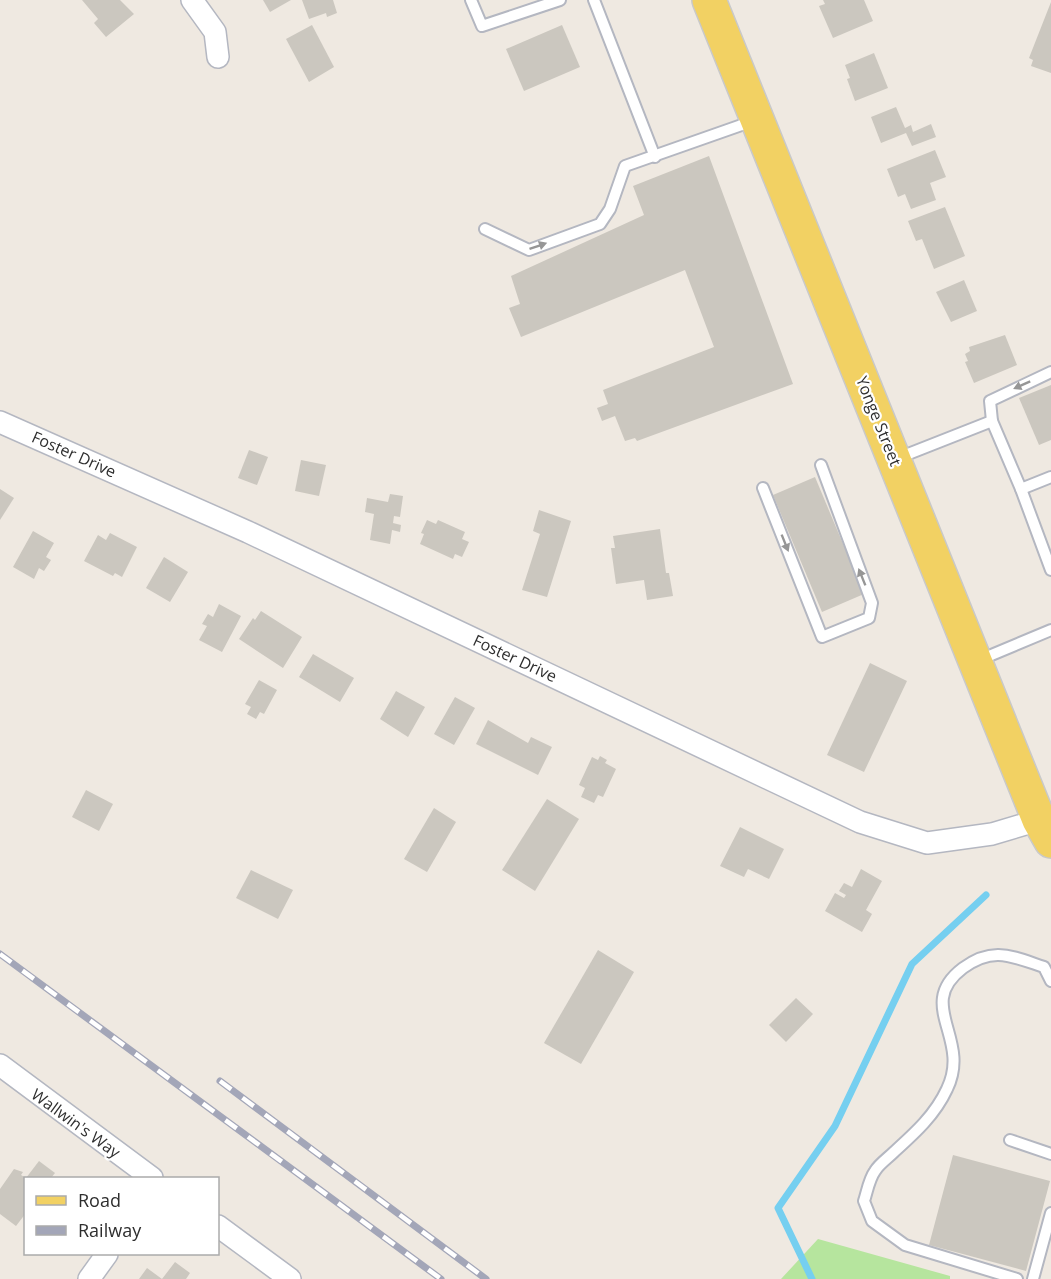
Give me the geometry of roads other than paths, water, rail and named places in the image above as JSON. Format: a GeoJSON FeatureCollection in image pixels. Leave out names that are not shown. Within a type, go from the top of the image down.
{"type":"FeatureCollection","features":[{"type":"Feature","properties":{"kind":"main road","name":"Yonge Street"},"geometry":{"type":"LineString","coordinates":[[709,0],[1045,830]]}},
{"type":"Feature","properties":{"kind":"street"},"geometry":{"type":"LineString","coordinates":[[192,0],[215,33],[218,57]]}},
{"type":"Feature","properties":{"kind":"street","name":"Foster Drive"},"geometry":{"type":"LineString","coordinates":[[0,422],[249,532],[860,822],[927,843],[992,834],[1045,830]]}},
{"type":"Feature","properties":{"kind":"street","name":"Wallwin's Way"},"geometry":{"type":"LineString","coordinates":[[0,1065],[149,1177]]}},
{"type":"Feature","properties":{"kind":"street"},"geometry":{"type":"LineString","coordinates":[[219,1227],[290,1279]]}},
{"type":"Feature","properties":{"kind":"street"},"geometry":{"type":"LineString","coordinates":[[89,1279],[106,1255]]}},
{"type":"Feature","properties":{"kind":"lane"},"geometry":{"type":"LineString","coordinates":[[471,0],[482,26],[560,0]]}},
{"type":"Feature","properties":{"kind":"lane"},"geometry":{"type":"LineString","coordinates":[[594,0],[655,157]]}},
{"type":"Feature","properties":{"kind":"lane"},"geometry":{"type":"LineString","coordinates":[[485,229],[529,250],[600,224],[610,209],[624,165],[655,157],[757,120]]}},
{"type":"Feature","properties":{"kind":"lane"},"geometry":{"type":"LineString","coordinates":[[1051,372],[990,401],[992,421],[1021,489],[1051,570]]}},
{"type":"Feature","properties":{"kind":"lane"},"geometry":{"type":"LineString","coordinates":[[894,460],[992,421]]}},
{"type":"Feature","properties":{"kind":"lane"},"geometry":{"type":"LineString","coordinates":[[763,488],[822,637],[869,618],[872,603],[821,465]]}},
{"type":"Feature","properties":{"kind":"lane"},"geometry":{"type":"LineString","coordinates":[[1021,489],[1051,477]]}},
{"type":"Feature","properties":{"kind":"lane"},"geometry":{"type":"LineString","coordinates":[[977,661],[1051,630]]}},
{"type":"Feature","properties":{"kind":"lane"},"geometry":{"type":"LineString","coordinates":[[1017,1279],[905,1245],[872,1221],[864,1201],[875,1171],[931,1116],[948,1088],[955,1064],[952,1039],[941,1009],[942,991],[957,972],[980,955],[1010,955],[1044,966],[1051,981]]}},
{"type":"Feature","properties":{"kind":"lane"},"geometry":{"type":"LineString","coordinates":[[1010,1140],[1051,1154]]}},
{"type":"Feature","properties":{"kind":"lane"},"geometry":{"type":"LineString","coordinates":[[1033,1279],[1051,1213]]}},
{"type":"Feature","properties":{"kind":"waterway"},"geometry":{"type":"LineString","coordinates":[[812,1279],[778,1208],[835,1126],[912,964],[986,895]]}},
{"type":"Feature","properties":{"kind":"railway"},"geometry":{"type":"LineString","coordinates":[[0,954],[441,1279]]}},
{"type":"Feature","properties":{"kind":"railway"},"geometry":{"type":"LineString","coordinates":[[220,1081],[486,1279]]}}]}
